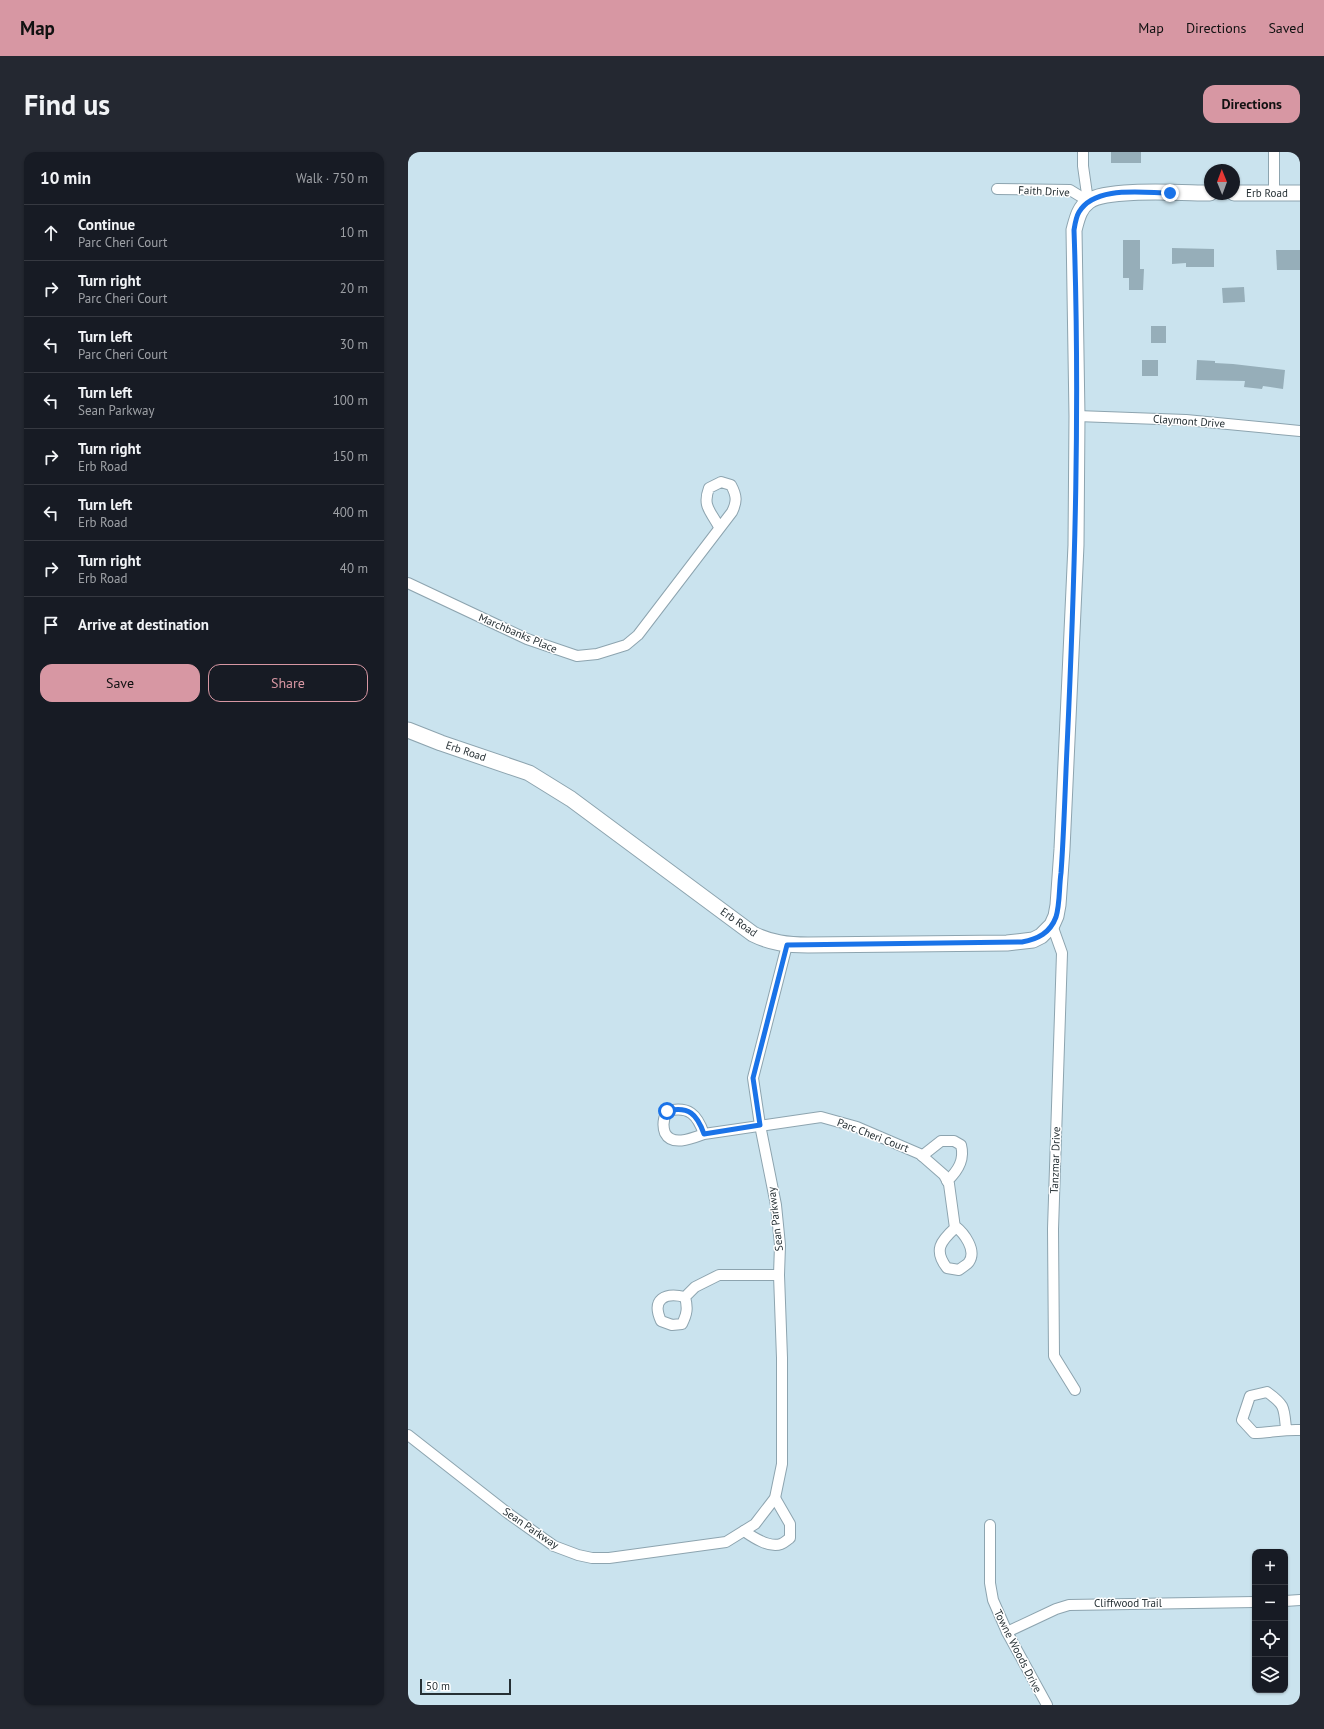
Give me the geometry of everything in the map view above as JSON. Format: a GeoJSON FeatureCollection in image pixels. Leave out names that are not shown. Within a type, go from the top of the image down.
{"type":"FeatureCollection","features":[{"type":"Feature","properties":{"kind":"street"},"geometry":{"type":"LineString","coordinates":[[1083,152],[1083,166],[1088,202]]}},
{"type":"Feature","properties":{"kind":"street"},"geometry":{"type":"LineString","coordinates":[[1274,152],[1274,194]]}},
{"type":"Feature","properties":{"kind":"street","name":"Faith Drive"},"geometry":{"type":"LineString","coordinates":[[996,189],[1070,190],[1088,202]]}},
{"type":"Feature","properties":{"kind":"street"},"geometry":{"type":"LineString","coordinates":[[1052,925],[1056,916],[1058,905],[1062,849],[1076,545],[1077,416],[1074,230],[1078,213],[1088,202],[1105,194],[1204,193]]}},
{"type":"Feature","properties":{"kind":"street","name":"Erb Road"},"geometry":{"type":"LineString","coordinates":[[1240,193],[1300,193]]}},
{"type":"Feature","properties":{"kind":"street","name":"Claymont Drive"},"geometry":{"type":"LineString","coordinates":[[1077,416],[1186,420],[1300,431]]}},
{"type":"Feature","properties":{"kind":"street","name":"Marchbanks Place"},"geometry":{"type":"LineString","coordinates":[[408,583],[527,639],[577,656],[598,654],[626,645],[638,635],[719,527]]}},
{"type":"Feature","properties":{"kind":"street","name":"Erb Road"},"geometry":{"type":"LineString","coordinates":[[408,730],[529,773],[594,816],[753,934],[765,940],[787,945],[1022,942],[1033,940],[1041,936],[1052,925]]}},
{"type":"Feature","properties":{"kind":"street","name":"Tanzmar Drive"},"geometry":{"type":"LineString","coordinates":[[1052,925],[1062,953],[1053,1229],[1054,1356],[1075,1390]]}},
{"type":"Feature","properties":{"kind":"street","name":"Sean Parkway"},"geometry":{"type":"LineString","coordinates":[[408,1435],[509,1514],[554,1546],[578,1555],[592,1558],[610,1558],[719,1544],[726,1542],[756,1524],[775,1498],[782,1464],[782,1358],[779,1275],[780,1245],[776,1205],[760,1125],[753,1078],[787,945]]}},
{"type":"Feature","properties":{"kind":"street","name":"Parc Cheri Court"},"geometry":{"type":"LineString","coordinates":[[704,1134],[821,1116],[857,1127],[922,1156],[944,1175],[949,1184],[955,1226]]}},
{"type":"Feature","properties":{"kind":"street","name":"Parc Cheri Court"},"geometry":{"type":"LineString","coordinates":[[922,1156],[941,1141],[954,1141],[961,1145],[963,1154],[960,1164],[956,1173],[947,1181]]}},
{"type":"Feature","properties":{"kind":"street"},"geometry":{"type":"LineString","coordinates":[[685,1297],[695,1287],[719,1275],[779,1275]]}},
{"type":"Feature","properties":{"kind":"street"},"geometry":{"type":"LineString","coordinates":[[1286,1429],[1285,1415],[1280,1402],[1267,1392],[1250,1396],[1242,1420],[1254,1433],[1270,1433],[1286,1429],[1300,1430]]}},
{"type":"Feature","properties":{"kind":"street"},"geometry":{"type":"LineString","coordinates":[[744,1531],[756,1539],[769,1544],[781,1544],[790,1538],[790,1524],[775,1498]]}},
{"type":"Feature","properties":{"kind":"street","name":"Towne Woods Drive"},"geometry":{"type":"LineString","coordinates":[[990,1525],[990,1583],[993,1600],[1007,1632],[1044,1704]]}},
{"type":"Feature","properties":{"kind":"street"},"geometry":{"type":"LineString","coordinates":[[1288,1601],[1300,1600]]}},
{"type":"Feature","properties":{"kind":"street","name":"Cliffwood Trail"},"geometry":{"type":"LineString","coordinates":[[1007,1632],[1056,1609],[1069,1605],[1252,1602]]}},
{"type":"Feature","properties":{"kind":"building"},"geometry":{"type":"Polygon","coordinates":[[[1111,152],[1141,152],[1141,163],[1111,163],[1111,152]]]}},
{"type":"Feature","properties":{"kind":"building"},"geometry":{"type":"Polygon","coordinates":[[[1123,240],[1140,240],[1140,269],[1144,269],[1143,290],[1129,290],[1129,278],[1123,278],[1123,240]]]}},
{"type":"Feature","properties":{"kind":"building"},"geometry":{"type":"Polygon","coordinates":[[[1172,248],[1214,249],[1214,267],[1186,267],[1186,263],[1172,264],[1172,248]]]}},
{"type":"Feature","properties":{"kind":"building"},"geometry":{"type":"Polygon","coordinates":[[[1276,250],[1300,250],[1300,270],[1277,270],[1276,250]]]}},
{"type":"Feature","properties":{"kind":"building"},"geometry":{"type":"Polygon","coordinates":[[[1244,287],[1245,302],[1223,303],[1222,288],[1244,287]]]}},
{"type":"Feature","properties":{"kind":"building"},"geometry":{"type":"Polygon","coordinates":[[[1151,326],[1166,326],[1166,343],[1151,343],[1151,326]]]}},
{"type":"Feature","properties":{"kind":"building"},"geometry":{"type":"Polygon","coordinates":[[[1142,360],[1158,360],[1158,376],[1142,376],[1142,360]]]}},
{"type":"Feature","properties":{"kind":"building"},"geometry":{"type":"Polygon","coordinates":[[[1197,360],[1285,370],[1283,389],[1263,386],[1262,389],[1244,387],[1245,381],[1196,380],[1197,360]]]}},
{"type":"Feature","properties":{"kind":"route"},"geometry":{"type":"LineString","coordinates":[[667,1111],[679,1108],[687,1110],[701,1125],[704,1134],[760,1125],[753,1078],[787,945],[1022,942],[1033,940],[1041,936],[1047,932],[1052,925],[1056,916],[1058,905],[1062,849],[1076,545],[1077,416],[1074,230],[1078,213],[1088,202],[1096,197],[1105,194],[1170,193]]}}]}
